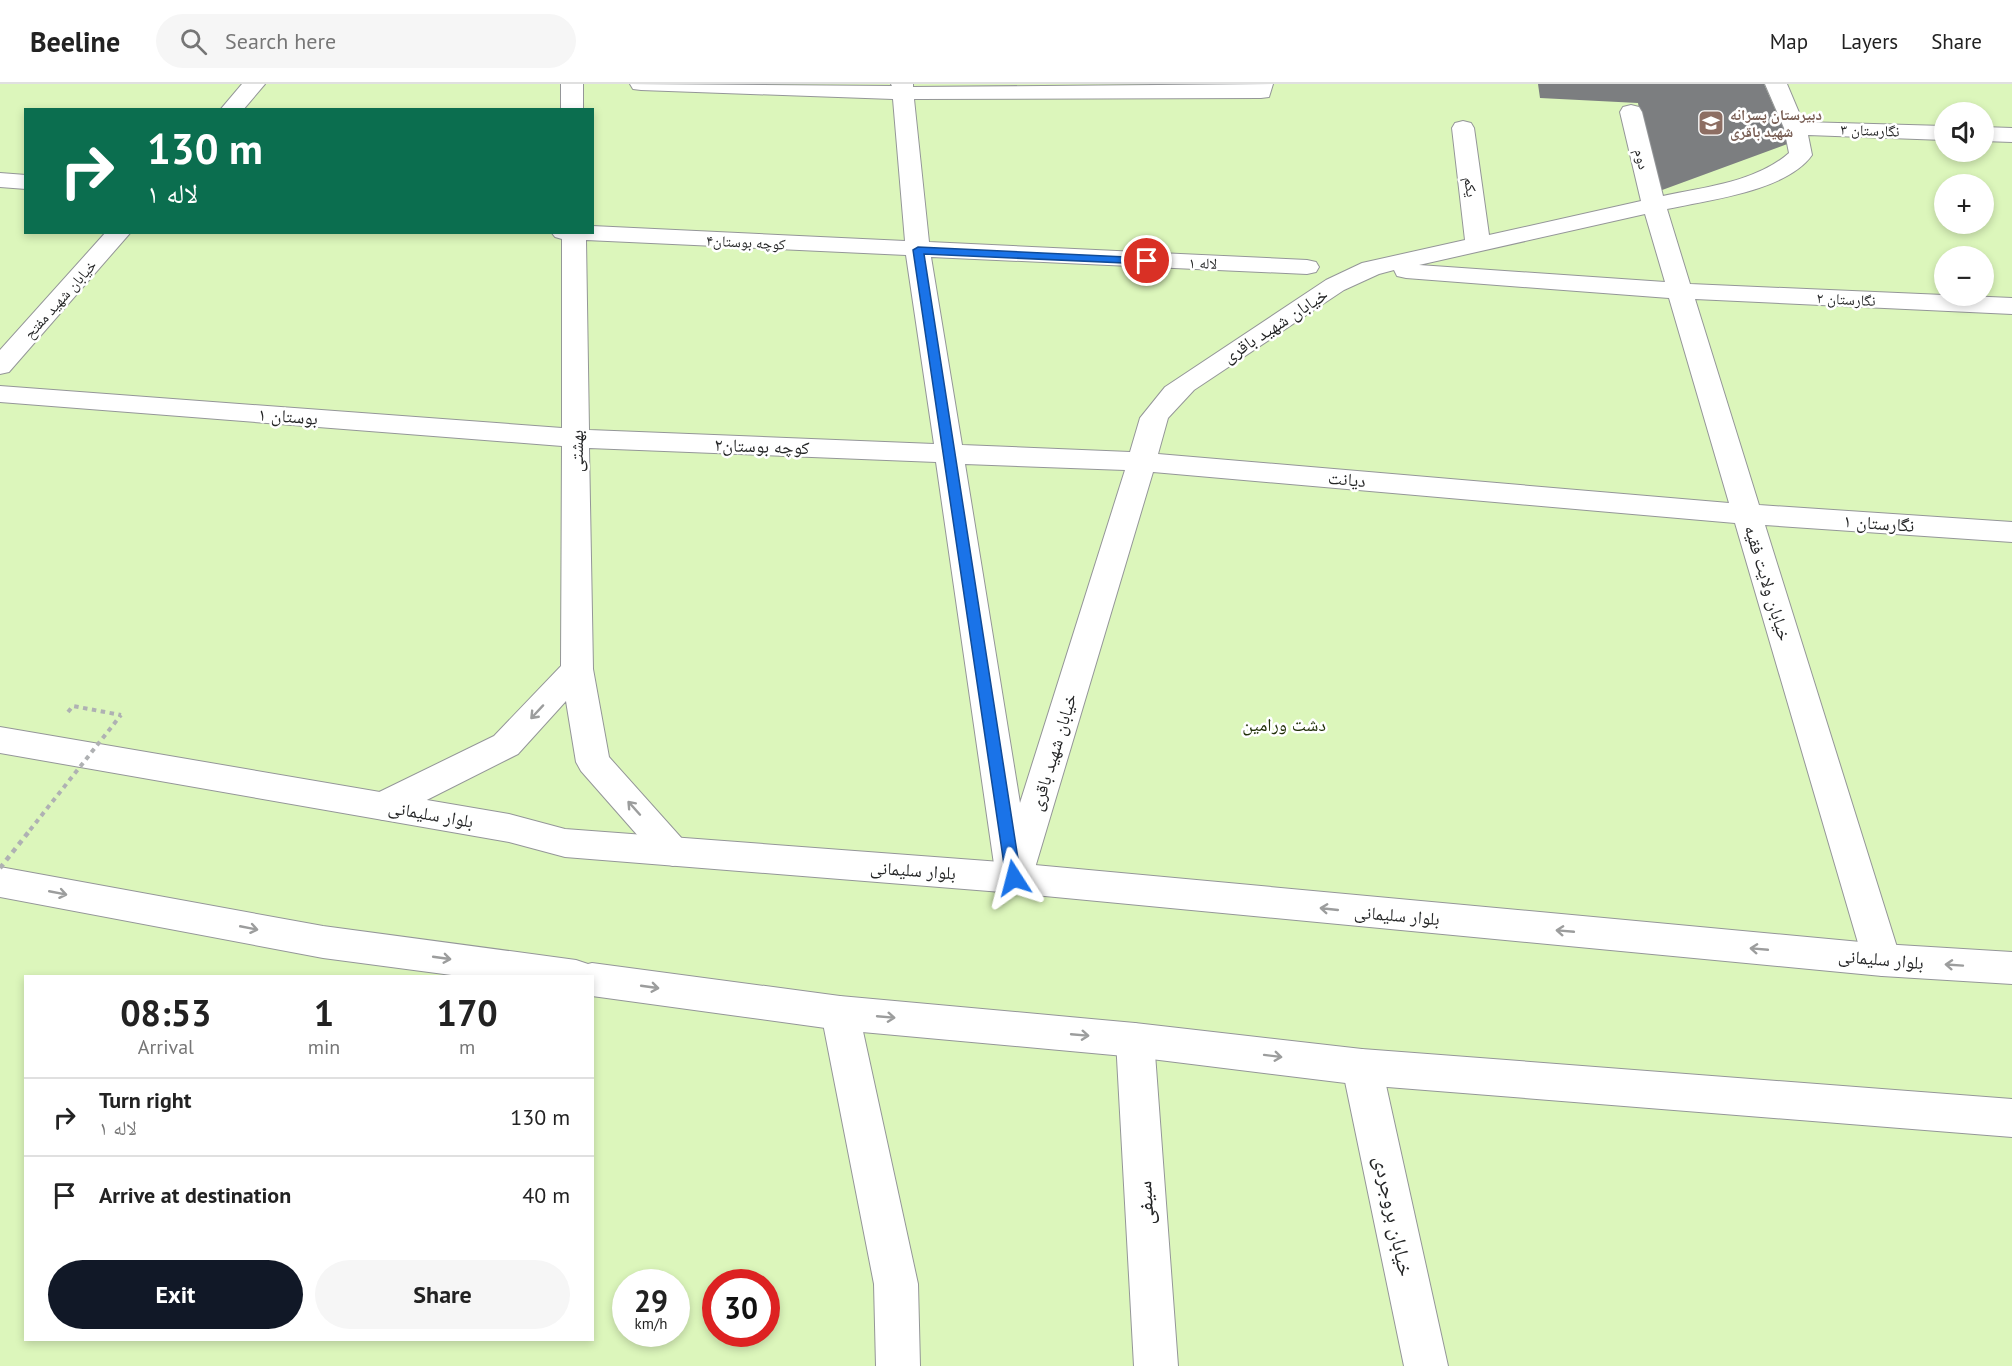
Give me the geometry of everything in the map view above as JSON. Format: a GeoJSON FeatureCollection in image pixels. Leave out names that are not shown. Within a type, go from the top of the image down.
{"type":"FeatureCollection","features":[{"type":"Feature","properties":{"kind":"main road"},"geometry":{"type":"LineString","coordinates":[[233,108],[255,84]]}},
{"type":"Feature","properties":{"kind":"main road"},"geometry":{"type":"LineString","coordinates":[[572,84],[573,108]]}},
{"type":"Feature","properties":{"kind":"main road"},"geometry":{"type":"LineString","coordinates":[[641,84],[902,89],[1261,88]]}},
{"type":"Feature","properties":{"kind":"main road","name":"خیابان شهید باقری"},"geometry":{"type":"LineString","coordinates":[[1014,878],[1142,462],[1148,428],[1164,402],[1185,384],[1335,285],[1371,268],[1736,187],[1769,177],[1790,166],[1801,155],[1795,128],[1776,84]]}},
{"type":"Feature","properties":{"kind":"main road"},"geometry":{"type":"LineString","coordinates":[[902,89],[918,250],[1014,878]]}},
{"type":"Feature","properties":{"kind":"main road","name":"دوم"},"geometry":{"type":"LineString","coordinates":[[1631,112],[1654,205]]}},
{"type":"Feature","properties":{"kind":"main road","name":"یکم"},"geometry":{"type":"LineString","coordinates":[[1463,128],[1478,245]]}},
{"type":"Feature","properties":{"kind":"main road","name":"نگارستان ۳"},"geometry":{"type":"LineString","coordinates":[[1795,128],[1934,133]]}},
{"type":"Feature","properties":{"kind":"main road"},"geometry":{"type":"LineString","coordinates":[[1994,134],[2012,135]]}},
{"type":"Feature","properties":{"kind":"main road"},"geometry":{"type":"LineString","coordinates":[[0,180],[24,182]]}},
{"type":"Feature","properties":{"kind":"main road","name":"خیابان ولایت فقیه"},"geometry":{"type":"LineString","coordinates":[[1654,205],[1882,960]]}},
{"type":"Feature","properties":{"kind":"main road","name":"خیابان شهید مفتح"},"geometry":{"type":"LineString","coordinates":[[0,366],[117,234]]}},
{"type":"Feature","properties":{"kind":"main road","name":"بهشتی"},"geometry":{"type":"LineString","coordinates":[[570,234],[577,669],[593,762],[673,852]]}},
{"type":"Feature","properties":{"kind":"main road","name":"کوچه بوستان۴"},"geometry":{"type":"LineString","coordinates":[[590,234],[918,250]]}},
{"type":"Feature","properties":{"kind":"main road","name":"لاله ۱"},"geometry":{"type":"LineString","coordinates":[[918,250],[1307,267]]}},
{"type":"Feature","properties":{"kind":"main road","name":"نگارستان ۲"},"geometry":{"type":"LineString","coordinates":[[1371,268],[1680,291],[2012,306]]}},
{"type":"Feature","properties":{"kind":"main road","name":"بوستان ۱"},"geometry":{"type":"LineString","coordinates":[[0,394],[575,438]]}},
{"type":"Feature","properties":{"kind":"main road","name":"کوچه بوستان۲"},"geometry":{"type":"LineString","coordinates":[[575,438],[948,453]]}},
{"type":"Feature","properties":{"kind":"main road","name":"دیانت"},"geometry":{"type":"LineString","coordinates":[[948,453],[1142,462],[1747,514]]}},
{"type":"Feature","properties":{"kind":"main road","name":"نگارستان ۱"},"geometry":{"type":"LineString","coordinates":[[1747,514],[2012,532]]}},
{"type":"Feature","properties":{"kind":"main road"},"geometry":{"type":"LineString","coordinates":[[383,806],[506,745],[577,669]]}},
{"type":"Feature","properties":{"kind":"main road","name":"بلوار سلیمانی"},"geometry":{"type":"LineString","coordinates":[[0,740],[509,828],[566,843],[1014,878],[1882,960],[2012,968]]}},
{"type":"Feature","properties":{"kind":"main road"},"geometry":{"type":"LineString","coordinates":[[0,882],[323,942],[569,975]]}},
{"type":"Feature","properties":{"kind":"main road"},"geometry":{"type":"LineString","coordinates":[[594,979],[840,1012],[1135,1040],[1362,1067],[2012,1118]]}},
{"type":"Feature","properties":{"kind":"main road"},"geometry":{"type":"LineString","coordinates":[[840,1012],[896,1284],[898,1366]]}},
{"type":"Feature","properties":{"kind":"main road","name":"سیفی"},"geometry":{"type":"LineString","coordinates":[[1135,1040],[1156,1366]]}},
{"type":"Feature","properties":{"kind":"main road","name":"خیابان بروجردی"},"geometry":{"type":"LineString","coordinates":[[1362,1067],[1426,1366]]}},
{"type":"Feature","properties":{"kind":"path"},"geometry":{"type":"LineString","coordinates":[[0,868],[121,715],[73,706]]}},
{"type":"Feature","properties":{"kind":"green space","name":"دشت ورامین"},"geometry":{"type":"Polygon","coordinates":[[[0,84],[2012,84],[2012,1366],[0,1366],[0,84]]]}},
{"type":"Feature","properties":{"kind":"building","name":"دبیرستان پسرانه شهید باقری"},"geometry":{"type":"Polygon","coordinates":[[[1538,84],[1764,84],[1790,143],[1654,193],[1638,103],[1540,98],[1538,84]]]}},
{"type":"Feature","properties":{"kind":"place","name":"دبیرستان پسرانه شهید باقری"},"geometry":{"type":"Point","coordinates":[1711,123]}},
{"type":"Feature","properties":{"kind":"route"},"geometry":{"type":"LineString","coordinates":[[1014,878],[918,250],[1147,261]]}}]}
